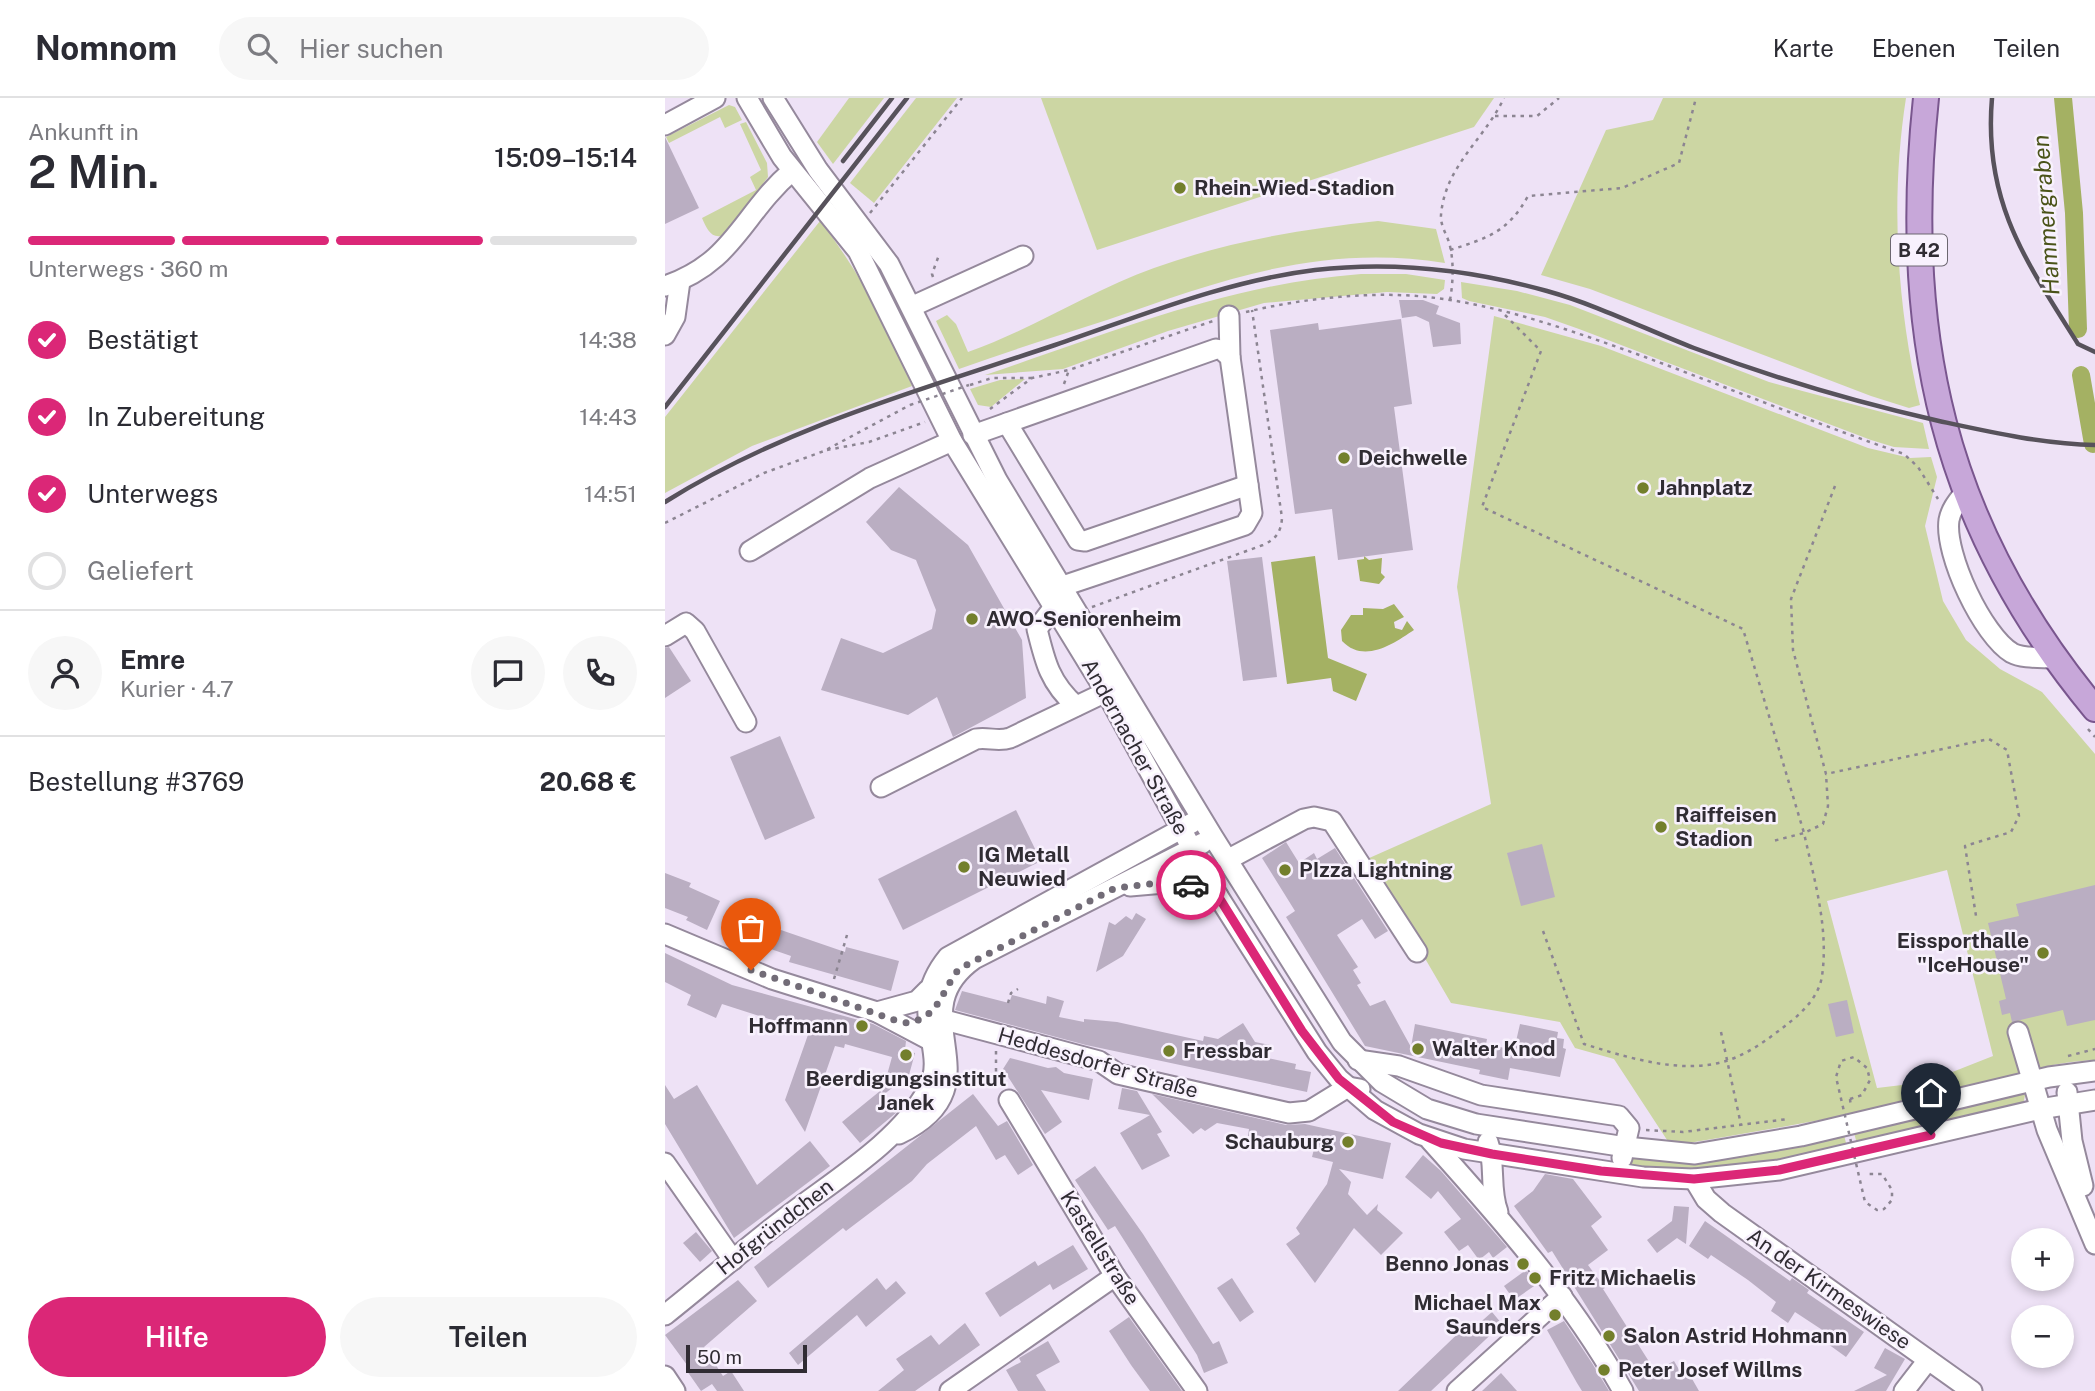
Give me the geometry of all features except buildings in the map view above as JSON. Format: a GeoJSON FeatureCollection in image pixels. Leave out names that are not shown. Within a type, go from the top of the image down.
{"type":"FeatureCollection","features":[{"type":"Feature","properties":{"kind":"main road","name":"B 42"},"geometry":{"type":"LineString","coordinates":[[1926,98],[1919,206],[1923,317],[1938,402],[1965,492],[2018,601],[2055,658],[2095,709]]}},
{"type":"Feature","properties":{"kind":"street"},"geometry":{"type":"LineString","coordinates":[[665,125],[715,98]]}},
{"type":"Feature","properties":{"kind":"street","name":"Andernacher Straße"},"geometry":{"type":"LineString","coordinates":[[747,98],[792,171],[858,251],[952,441],[1106,692],[1218,896],[1302,1031],[1348,1087],[1393,1122],[1430,1139],[1492,1154],[1601,1171],[1694,1179],[1779,1170],[2040,1109],[2095,1100]]}},
{"type":"Feature","properties":{"kind":"street","name":"Andernacher Straße"},"geometry":{"type":"LineString","coordinates":[[773,98],[818,170],[889,264],[912,306],[973,435],[1227,860],[1336,1033],[1358,1060],[1382,1082],[1413,1103],[1476,1124],[1627,1138],[1680,1154],[1722,1151],[1933,1106],[2032,1081],[2066,1065],[2095,1071]]}},
{"type":"Feature","properties":{"kind":"street"},"geometry":{"type":"LineString","coordinates":[[665,335],[675,317],[672,284],[705,269],[726,250],[770,192],[792,171]]}},
{"type":"Feature","properties":{"kind":"street"},"geometry":{"type":"LineString","coordinates":[[912,306],[1023,256]]}},
{"type":"Feature","properties":{"kind":"street"},"geometry":{"type":"LineString","coordinates":[[1062,586],[1245,525],[1252,513],[1230,357],[1229,316]]}},
{"type":"Feature","properties":{"kind":"street"},"geometry":{"type":"LineString","coordinates":[[973,435],[1216,349],[1222,350],[1230,357]]}},
{"type":"Feature","properties":{"kind":"street"},"geometry":{"type":"LineString","coordinates":[[1007,423],[1074,538],[1085,541],[1248,485]]}},
{"type":"Feature","properties":{"kind":"street"},"geometry":{"type":"LineString","coordinates":[[750,551],[870,478],[952,441]]}},
{"type":"Feature","properties":{"kind":"street"},"geometry":{"type":"LineString","coordinates":[[1965,492],[1950,516],[1951,543],[1958,566],[1988,631],[2014,654],[2055,658]]}},
{"type":"Feature","properties":{"kind":"street"},"geometry":{"type":"LineString","coordinates":[[1054,607],[1037,629],[1045,661],[1058,691],[1076,706]]}},
{"type":"Feature","properties":{"kind":"street"},"geometry":{"type":"LineString","coordinates":[[665,636],[686,623],[695,631],[746,722]]}},
{"type":"Feature","properties":{"kind":"street"},"geometry":{"type":"LineString","coordinates":[[881,786],[976,739],[988,737],[999,741],[1010,738],[1106,692]]}},
{"type":"Feature","properties":{"kind":"street"},"geometry":{"type":"LineString","coordinates":[[934,1007],[936,972],[948,957],[1201,817]]}},
{"type":"Feature","properties":{"kind":"street"},"geometry":{"type":"LineString","coordinates":[[1227,860],[1304,819],[1314,817],[1332,821],[1417,952]]}},
{"type":"Feature","properties":{"kind":"street"},"geometry":{"type":"LineString","coordinates":[[903,1023],[934,1007],[950,980],[974,959],[1213,837]]}},
{"type":"Feature","properties":{"kind":"street"},"geometry":{"type":"LineString","coordinates":[[1115,888],[1176,882],[1218,896]]}},
{"type":"Feature","properties":{"kind":"street"},"geometry":{"type":"LineString","coordinates":[[665,934],[772,979],[877,1012],[903,1023],[930,1040]]}},
{"type":"Feature","properties":{"kind":"street"},"geometry":{"type":"LineString","coordinates":[[877,1012],[917,1001],[934,1007]]}},
{"type":"Feature","properties":{"kind":"street","name":"Heddesdorfer Straße"},"geometry":{"type":"LineString","coordinates":[[934,1007],[999,1035],[1099,1061],[1118,1074],[1289,1113],[1309,1111],[1348,1087]]}},
{"type":"Feature","properties":{"kind":"street","name":"Hofgründchen"},"geometry":{"type":"LineString","coordinates":[[885,1141],[929,1088],[933,1066],[930,1040],[934,1007]]}},
{"type":"Feature","properties":{"kind":"street","name":"Hofgründchen"},"geometry":{"type":"LineString","coordinates":[[665,1315],[885,1141],[911,1128],[929,1114],[944,1093],[948,1066],[934,1007]]}},
{"type":"Feature","properties":{"kind":"street"},"geometry":{"type":"LineString","coordinates":[[2018,1032],[2040,1109],[2095,1244]]}},
{"type":"Feature","properties":{"kind":"street","name":"Andernacher Straße"},"geometry":{"type":"LineString","coordinates":[[1358,1060],[1399,1066],[1481,1095],[1619,1116],[1627,1138]]}},
{"type":"Feature","properties":{"kind":"street"},"geometry":{"type":"LineString","coordinates":[[2066,1065],[2068,1104],[2076,1158],[2095,1231]]}},
{"type":"Feature","properties":{"kind":"street"},"geometry":{"type":"LineString","coordinates":[[1348,1087],[1398,1102],[1413,1103]]}},
{"type":"Feature","properties":{"kind":"street","name":"Kastellstraße"},"geometry":{"type":"LineString","coordinates":[[1009,1100],[1115,1276],[1197,1391]]}},
{"type":"Feature","properties":{"kind":"street"},"geometry":{"type":"LineString","coordinates":[[1476,1124],[1486,1138],[1492,1154],[1493,1189],[1500,1216]]}},
{"type":"Feature","properties":{"kind":"street"},"geometry":{"type":"LineString","coordinates":[[1601,1171],[1621,1160],[1627,1138]]}},
{"type":"Feature","properties":{"kind":"street"},"geometry":{"type":"LineString","coordinates":[[1430,1139],[1500,1216],[1562,1296],[1623,1391]]}},
{"type":"Feature","properties":{"kind":"street"},"geometry":{"type":"LineString","coordinates":[[665,1163],[733,1260]]}},
{"type":"Feature","properties":{"kind":"street","name":"An der Kirmeswiese"},"geometry":{"type":"LineString","coordinates":[[1694,1179],[1706,1199],[1722,1213],[1967,1390]]}},
{"type":"Feature","properties":{"kind":"street"},"geometry":{"type":"LineString","coordinates":[[950,1391],[1115,1276]]}},
{"type":"Feature","properties":{"kind":"street"},"geometry":{"type":"LineString","coordinates":[[1457,1391],[1562,1296]]}},
{"type":"Feature","properties":{"kind":"street"},"geometry":{"type":"LineString","coordinates":[[1904,1391],[1928,1360]]}},
{"type":"Feature","properties":{"kind":"street"},"geometry":{"type":"LineString","coordinates":[[665,1376],[675,1391]]}},
{"type":"Feature","properties":{"kind":"path"},"geometry":{"type":"LineString","coordinates":[[858,221],[875,209],[962,98]]}},
{"type":"Feature","properties":{"kind":"path"},"geometry":{"type":"LineString","coordinates":[[1450,300],[1450,250],[1440,219],[1445,188],[1457,163],[1495,116],[1504,98]]}},
{"type":"Feature","properties":{"kind":"path"},"geometry":{"type":"LineString","coordinates":[[1495,116],[1537,116],[1559,98]]}},
{"type":"Feature","properties":{"kind":"path"},"geometry":{"type":"LineString","coordinates":[[1450,250],[1484,239],[1515,220],[1528,196],[1622,188],[1679,163],[1696,98]]}},
{"type":"Feature","properties":{"kind":"path"},"geometry":{"type":"LineString","coordinates":[[935,281],[932,274],[939,255]]}},
{"type":"Feature","properties":{"kind":"path"},"geometry":{"type":"LineString","coordinates":[[665,523],[764,473],[824,451],[910,405],[992,378],[1032,377],[1069,370],[1229,316],[1327,299],[1411,296],[1450,300],[1601,341],[1903,454],[1918,467],[1950,516]]}},
{"type":"Feature","properties":{"kind":"path"},"geometry":{"type":"LineString","coordinates":[[1502,313],[1541,351],[1482,507],[1743,629],[1804,833],[1820,904],[1824,947],[1822,979],[1805,1011],[1748,1051],[1727,1061],[1697,1064],[1628,1058],[1584,1044],[1543,931]]}},
{"type":"Feature","properties":{"kind":"path"},"geometry":{"type":"LineString","coordinates":[[987,418],[991,409],[1032,377]]}},
{"type":"Feature","properties":{"kind":"path"},"geometry":{"type":"LineString","coordinates":[[824,451],[869,442],[939,417]]}},
{"type":"Feature","properties":{"kind":"path"},"geometry":{"type":"LineString","coordinates":[[1773,841],[1804,833],[1823,824],[1828,806],[1826,774],[1793,650],[1791,599],[1835,486]]}},
{"type":"Feature","properties":{"kind":"path"},"geometry":{"type":"LineString","coordinates":[[1826,774],[1989,739],[2007,750],[2019,816],[2011,832],[1965,846],[1976,916]]}},
{"type":"Feature","properties":{"kind":"path"},"geometry":{"type":"LineString","coordinates":[[828,997],[847,935]]}},
{"type":"Feature","properties":{"kind":"path"},"geometry":{"type":"LineString","coordinates":[[1008,1003],[1011,993],[1018,989]]}},
{"type":"Feature","properties":{"kind":"path"},"geometry":{"type":"LineString","coordinates":[[1721,1032],[1741,1125]]}},
{"type":"Feature","properties":{"kind":"path"},"geometry":{"type":"LineString","coordinates":[[999,1035],[996,1072],[1009,1100]]}},
{"type":"Feature","properties":{"kind":"path"},"geometry":{"type":"LineString","coordinates":[[2066,1065],[2095,1049]]}},
{"type":"Feature","properties":{"kind":"path"},"geometry":{"type":"LineString","coordinates":[[1850,1099],[1862,1095],[1870,1080],[1867,1068],[1854,1057],[1841,1061],[1836,1077],[1865,1202],[1877,1210],[1885,1209],[1892,1200],[1888,1180],[1882,1174],[1867,1174]]}},
{"type":"Feature","properties":{"kind":"path"},"geometry":{"type":"LineString","coordinates":[[1838,1112],[1852,1110]]}},
{"type":"Feature","properties":{"kind":"path"},"geometry":{"type":"LineString","coordinates":[[1627,1138],[1797,1118]]}},
{"type":"Feature","properties":{"kind":"shaded area"},"geometry":{"type":"Polygon","coordinates":[[[849,98],[884,98],[833,164],[817,142],[849,98]]]}},
{"type":"Feature","properties":{"kind":"shaded area"},"geometry":{"type":"Polygon","coordinates":[[[916,98],[957,98],[874,203],[850,183],[916,98]]]}},
{"type":"Feature","properties":{"kind":"shaded area","name":"Rhein-Wied-Stadion"},"geometry":{"type":"Polygon","coordinates":[[[1041,98],[1494,98],[1474,127],[1097,250],[1041,98]]]}},
{"type":"Feature","properties":{"kind":"shaded area"},"geometry":{"type":"Polygon","coordinates":[[[1663,98],[1906,98],[1898,175],[1898,253],[1906,330],[1920,405],[1909,408],[1871,396],[1590,289],[1541,275],[1606,130],[1653,120],[1663,98]]]}},
{"type":"Feature","properties":{"kind":"shaded area"},"geometry":{"type":"Polygon","coordinates":[[[729,105],[735,107],[742,120],[725,128],[720,117],[669,143],[666,137],[729,105]]]}},
{"type":"Feature","properties":{"kind":"shaded area"},"geometry":{"type":"Polygon","coordinates":[[[746,122],[767,163],[768,177],[725,235],[716,236],[710,232],[702,218],[756,190],[750,177],[761,170],[740,124],[746,122]]]}},
{"type":"Feature","properties":{"kind":"shaded area"},"geometry":{"type":"Polygon","coordinates":[[[820,221],[872,300],[912,386],[752,446],[665,493],[665,417],[820,221]]]}},
{"type":"Feature","properties":{"kind":"shaded area"},"geometry":{"type":"Polygon","coordinates":[[[1378,221],[1436,229],[1445,263],[1400,258],[1356,258],[1273,269],[1191,291],[959,369],[936,321],[947,315],[956,324],[968,352],[1130,277],[1181,259],[1264,238],[1378,221]]]}},
{"type":"Feature","properties":{"kind":"shaded area"},"geometry":{"type":"Polygon","coordinates":[[[1361,274],[1406,274],[1445,280],[1444,289],[1437,294],[1387,292],[1264,303],[1168,331],[1063,369],[985,375],[1124,327],[1216,299],[1312,279],[1361,274]]]}},
{"type":"Feature","properties":{"kind":"shaded area"},"geometry":{"type":"Polygon","coordinates":[[[1461,282],[1517,291],[1570,305],[1769,382],[1923,423],[1929,449],[1894,447],[1871,440],[1545,317],[1469,301],[1462,298],[1461,282]]]}},
{"type":"Feature","properties":{"kind":"shaded area"},"geometry":{"type":"Polygon","coordinates":[[[1494,316],[1601,346],[1868,448],[1910,458],[1931,457],[1937,477],[1925,526],[1943,601],[1966,640],[2000,669],[2042,692],[2095,754],[2095,1060],[2036,1069],[1872,1110],[1671,1146],[1614,1059],[1575,1048],[1560,1022],[1451,1003],[1367,859],[1491,804],[1457,587],[1494,316]],[[1947,870],[1827,901],[1877,1088],[1927,1082],[1993,1056],[1947,870]]]}},
{"type":"Feature","properties":{"kind":"shaded area"},"geometry":{"type":"Polygon","coordinates":[[[1025,379],[991,407],[978,405],[970,389],[1000,380],[1025,379]]]}},
{"type":"Feature","properties":{"kind":"shaded area"},"geometry":{"type":"Polygon","coordinates":[[[1315,556],[1328,658],[1367,674],[1356,701],[1333,691],[1331,678],[1287,684],[1271,562],[1315,556]]]}},
{"type":"Feature","properties":{"kind":"shaded area"},"geometry":{"type":"Polygon","coordinates":[[[1364,556],[1369,560],[1382,558],[1381,573],[1385,577],[1379,584],[1360,581],[1357,560],[1364,559],[1364,556]]]}},
{"type":"Feature","properties":{"kind":"shaded area"},"geometry":{"type":"Polygon","coordinates":[[[1394,604],[1404,617],[1394,622],[1395,628],[1402,630],[1407,621],[1414,630],[1388,646],[1369,651],[1351,648],[1342,641],[1341,630],[1351,615],[1363,615],[1363,608],[1383,609],[1394,604]]]}},
{"type":"Feature","properties":{"kind":"shaded area"},"geometry":{"type":"Polygon","coordinates":[[[2020,1092],[2025,1095],[2023,1105],[1857,1144],[1853,1129],[2020,1092]]]}},
{"type":"Feature","properties":{"kind":"shaded area"},"geometry":{"type":"Polygon","coordinates":[[[1843,1131],[1847,1147],[1782,1162],[1695,1172],[1618,1166],[1629,1155],[1843,1131]]]}},
{"type":"Feature","properties":{"kind":"waterway","name":"Hammergraben"},"geometry":{"type":"LineString","coordinates":[[2063,98],[2074,213],[2078,329]]}},
{"type":"Feature","properties":{"kind":"waterway","name":"Hammergraben"},"geometry":{"type":"LineString","coordinates":[[2081,375],[2093,444]]}},
{"type":"Feature","properties":{"kind":"railway"},"geometry":{"type":"LineString","coordinates":[[843,161],[892,98]]}},
{"type":"Feature","properties":{"kind":"railway"},"geometry":{"type":"LineString","coordinates":[[665,407],[907,98]]}},
{"type":"Feature","properties":{"kind":"railway"},"geometry":{"type":"LineString","coordinates":[[1992,98],[1994,169],[2012,229],[2041,285],[2078,344],[2095,352]]}},
{"type":"Feature","properties":{"kind":"railway"},"geometry":{"type":"LineString","coordinates":[[665,502],[758,452],[905,394],[1216,291],[1282,275],[1344,267],[1432,269],[1519,284],[1584,303],[1724,359],[1846,397],[1908,414],[1997,433],[2036,440],[2095,445]]}},
{"type":"Feature","properties":{"kind":"way so far"},"geometry":{"type":"LineString","coordinates":[[751,970],[903,1023],[911,1023],[927,1016],[941,1003],[950,980],[959,969],[974,959],[1115,888],[1167,882],[1191,885]]}},
{"type":"Feature","properties":{"kind":"place","name":"Rhein-Wied-Stadion"},"geometry":{"type":"Point","coordinates":[1180,188]}},
{"type":"Feature","properties":{"kind":"place","name":"Deichwelle"},"geometry":{"type":"Point","coordinates":[1344,458]}},
{"type":"Feature","properties":{"kind":"place","name":"Jahnplatz"},"geometry":{"type":"Point","coordinates":[1643,488]}},
{"type":"Feature","properties":{"kind":"place","name":"AWO-Seniorenheim"},"geometry":{"type":"Point","coordinates":[972,619]}},
{"type":"Feature","properties":{"kind":"place","name":"Raiffeisen Stadion"},"geometry":{"type":"Point","coordinates":[1661,827]}},
{"type":"Feature","properties":{"kind":"place","name":"IG Metall Neuwied"},"geometry":{"type":"Point","coordinates":[964,867]}},
{"type":"Feature","properties":{"kind":"place","name":"PIzza Lightning"},"geometry":{"type":"Point","coordinates":[1285,870]}},
{"type":"Feature","properties":{"kind":"place","name":"Eissporthalle \"IceHouse\""},"geometry":{"type":"Point","coordinates":[2043,953]}},
{"type":"Feature","properties":{"kind":"place","name":"Hoffmann"},"geometry":{"type":"Point","coordinates":[862,1026]}},
{"type":"Feature","properties":{"kind":"place","name":"Walter Knod"},"geometry":{"type":"Point","coordinates":[1418,1049]}},
{"type":"Feature","properties":{"kind":"place","name":"Fressbar"},"geometry":{"type":"Point","coordinates":[1169,1051]}},
{"type":"Feature","properties":{"kind":"place","name":"Beerdigungsinstitut Janek"},"geometry":{"type":"Point","coordinates":[906,1055]}},
{"type":"Feature","properties":{"kind":"place","name":"Schauburg"},"geometry":{"type":"Point","coordinates":[1348,1142]}},
{"type":"Feature","properties":{"kind":"place","name":"Benno Jonas"},"geometry":{"type":"Point","coordinates":[1523,1264]}},
{"type":"Feature","properties":{"kind":"place","name":"Fritz Michaelis"},"geometry":{"type":"Point","coordinates":[1535,1278]}},
{"type":"Feature","properties":{"kind":"place","name":"Michael Max Saunders"},"geometry":{"type":"Point","coordinates":[1555,1315]}},
{"type":"Feature","properties":{"kind":"place","name":"Salon Astrid Hohmann"},"geometry":{"type":"Point","coordinates":[1609,1336]}},
{"type":"Feature","properties":{"kind":"place","name":"Peter Josef Willms"},"geometry":{"type":"Point","coordinates":[1604,1370]}},
{"type":"Feature","properties":{"kind":"route"},"geometry":{"type":"LineString","coordinates":[[1191,885],[1218,896],[1302,1031],[1339,1079],[1393,1122],[1441,1143],[1492,1154],[1643,1177],[1694,1179],[1779,1170],[1931,1135]]}}]}
